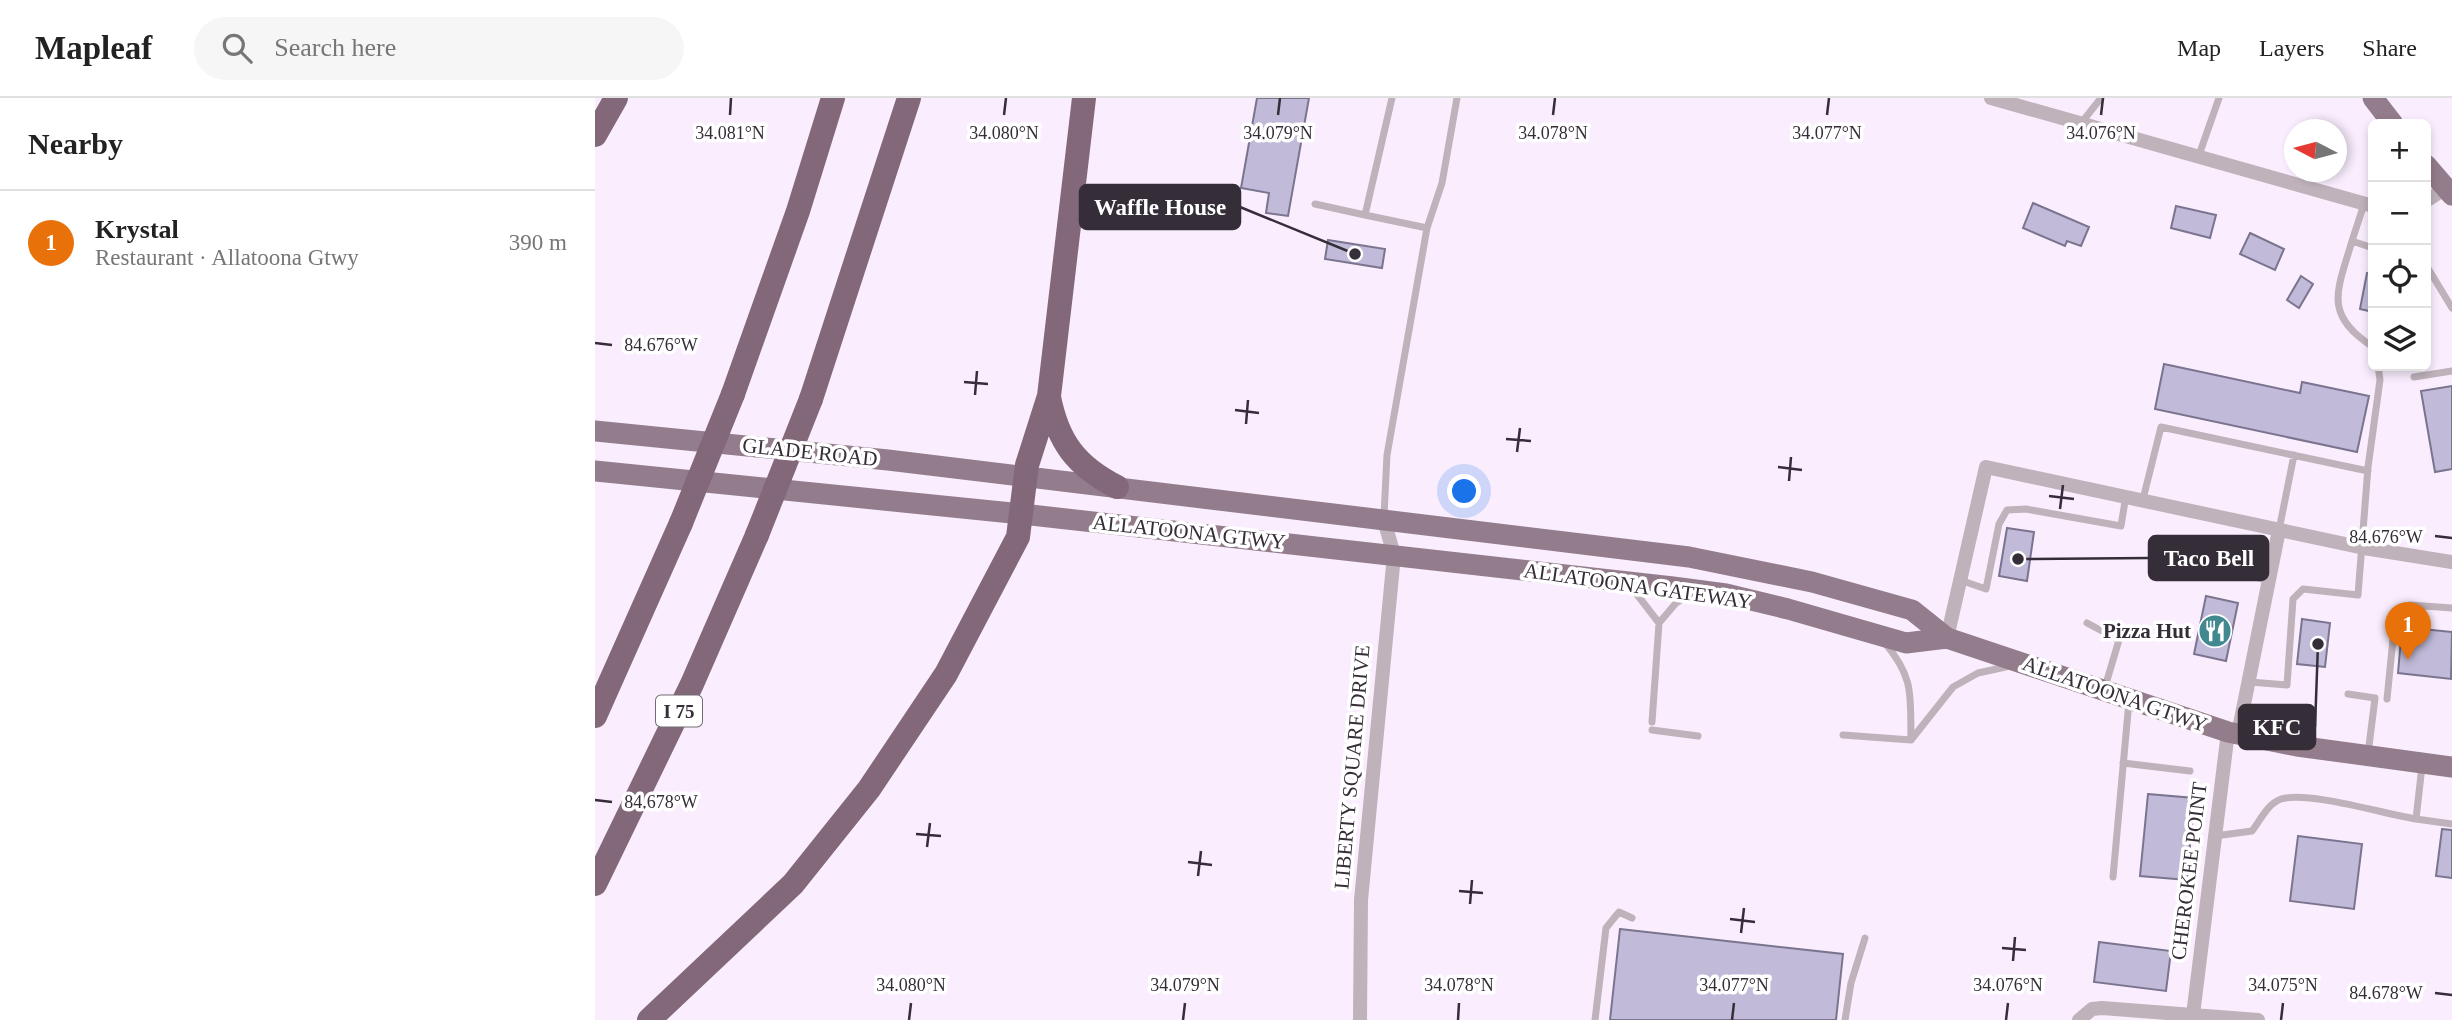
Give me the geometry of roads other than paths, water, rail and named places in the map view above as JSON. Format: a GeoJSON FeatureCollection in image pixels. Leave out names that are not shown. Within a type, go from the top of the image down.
{"type":"FeatureCollection","features":[{"type":"Feature","properties":{"kind":"highway"},"geometry":{"type":"LineString","coordinates":[[595,135],[616,98]]}},
{"type":"Feature","properties":{"kind":"highway"},"geometry":{"type":"LineString","coordinates":[[595,716],[681,523],[733,394],[798,211],[833,98]]}},
{"type":"Feature","properties":{"kind":"highway","name":"I 75"},"geometry":{"type":"LineString","coordinates":[[595,884],[692,684],[757,536],[811,399],[909,98]]}},
{"type":"Feature","properties":{"kind":"highway"},"geometry":{"type":"LineString","coordinates":[[649,1020],[793,884],[869,789],[946,674],[1018,537],[1025,477],[1049,396],[1084,98]]}},
{"type":"Feature","properties":{"kind":"highway"},"geometry":{"type":"LineString","coordinates":[[1049,396],[1056,428],[1071,455],[1093,474],[1117,487]]}},
{"type":"Feature","properties":{"kind":"main road"},"geometry":{"type":"LineString","coordinates":[[2373,98],[2389,119]]}},
{"type":"Feature","properties":{"kind":"main road"},"geometry":{"type":"LineString","coordinates":[[2431,171],[2449,191]]}},
{"type":"Feature","properties":{"kind":"main road","name":"GLADE ROAD"},"geometry":{"type":"LineString","coordinates":[[595,431],[1025,477]]}},
{"type":"Feature","properties":{"kind":"main road","name":"GLADE ROAD"},"geometry":{"type":"LineString","coordinates":[[595,471],[1022,514]]}},
{"type":"Feature","properties":{"kind":"main road"},"geometry":{"type":"LineString","coordinates":[[1025,477],[1384,520]]}},
{"type":"Feature","properties":{"kind":"main road","name":"ALLATOONA GTWY"},"geometry":{"type":"LineString","coordinates":[[1022,514],[1356,551]]}},
{"type":"Feature","properties":{"kind":"main road","name":"ALLATOONA GATEWAY"},"geometry":{"type":"LineString","coordinates":[[1384,520],[1689,556],[1812,582],[1912,610],[1947,638]]}},
{"type":"Feature","properties":{"kind":"main road","name":"ALLATOONA GATEWAY"},"geometry":{"type":"LineString","coordinates":[[1356,551],[1700,591],[1788,609],[1906,643],[1947,638]]}},
{"type":"Feature","properties":{"kind":"main road","name":"ALLATOONA GTWY"},"geometry":{"type":"LineString","coordinates":[[1947,638],[2233,733],[2452,767]]}},
{"type":"Feature","properties":{"kind":"street"},"geometry":{"type":"LineString","coordinates":[[1991,98],[2368,205]]}},
{"type":"Feature","properties":{"kind":"street"},"geometry":{"type":"LineString","coordinates":[[2431,199],[2449,191]]}},
{"type":"Feature","properties":{"kind":"street"},"geometry":{"type":"LineString","coordinates":[[1947,638],[1986,467],[2364,548],[2452,562]]}},
{"type":"Feature","properties":{"kind":"street","name":"LIBERTY SQUARE DRIVE"},"geometry":{"type":"LineString","coordinates":[[1360,1020],[1361,900],[1394,555],[1384,520]]}},
{"type":"Feature","properties":{"kind":"street","name":"CHEROKEE POINT"},"geometry":{"type":"LineString","coordinates":[[2193,1016],[2215,836],[2233,733],[2250,682],[2279,530]]}},
{"type":"Feature","properties":{"kind":"street"},"geometry":{"type":"LineString","coordinates":[[2081,1017],[2102,1008],[2258,1020]]}},
{"type":"Feature","properties":{"kind":"lane"},"geometry":{"type":"LineString","coordinates":[[1365,215],[1392,98]]}},
{"type":"Feature","properties":{"kind":"lane"},"geometry":{"type":"LineString","coordinates":[[1384,520],[1387,455],[1427,228],[1442,183],[1457,98]]}},
{"type":"Feature","properties":{"kind":"lane"},"geometry":{"type":"LineString","coordinates":[[2082,122],[2101,98]]}},
{"type":"Feature","properties":{"kind":"lane"},"geometry":{"type":"LineString","coordinates":[[2199,155],[2219,98]]}},
{"type":"Feature","properties":{"kind":"lane"},"geometry":{"type":"LineString","coordinates":[[1315,204],[1427,228]]}},
{"type":"Feature","properties":{"kind":"lane"},"geometry":{"type":"LineString","coordinates":[[2368,207],[2352,241],[2337,301],[2342,321],[2352,333],[2368,344]]}},
{"type":"Feature","properties":{"kind":"lane"},"geometry":{"type":"LineString","coordinates":[[2352,241],[2368,246]]}},
{"type":"Feature","properties":{"kind":"lane"},"geometry":{"type":"LineString","coordinates":[[2431,273],[2452,308]]}},
{"type":"Feature","properties":{"kind":"lane"},"geometry":{"type":"LineString","coordinates":[[2250,682],[2287,685],[2293,600],[2303,589],[2358,595],[2364,548],[2368,471],[2380,380],[2379,371]]}},
{"type":"Feature","properties":{"kind":"lane"},"geometry":{"type":"LineString","coordinates":[[2414,377],[2452,371]]}},
{"type":"Feature","properties":{"kind":"lane"},"geometry":{"type":"LineString","coordinates":[[2143,499],[2161,427],[2368,471]]}},
{"type":"Feature","properties":{"kind":"lane"},"geometry":{"type":"LineString","coordinates":[[2279,530],[2294,456]]}},
{"type":"Feature","properties":{"kind":"lane"},"geometry":{"type":"LineString","coordinates":[[1960,579],[1986,589],[1999,524],[2007,510],[2026,509],[2121,526],[2126,495]]}},
{"type":"Feature","properties":{"kind":"lane"},"geometry":{"type":"LineString","coordinates":[[2210,569],[2271,580]]}},
{"type":"Feature","properties":{"kind":"lane"},"geometry":{"type":"LineString","coordinates":[[1623,581],[1643,598],[1659,623]]}},
{"type":"Feature","properties":{"kind":"lane"},"geometry":{"type":"LineString","coordinates":[[1699,736],[1652,726],[1659,623],[1676,603],[1700,591]]}},
{"type":"Feature","properties":{"kind":"lane"},"geometry":{"type":"LineString","coordinates":[[2388,699],[2395,619],[2399,608],[2410,605],[2452,608]]}},
{"type":"Feature","properties":{"kind":"lane"},"geometry":{"type":"LineString","coordinates":[[2087,623],[2119,640],[2104,691]]}},
{"type":"Feature","properties":{"kind":"lane"},"geometry":{"type":"LineString","coordinates":[[1878,635],[1899,660],[1910,682],[1911,740]]}},
{"type":"Feature","properties":{"kind":"lane"},"geometry":{"type":"LineString","coordinates":[[1911,740],[1953,687],[1978,673],[2024,664]]}},
{"type":"Feature","properties":{"kind":"lane"},"geometry":{"type":"LineString","coordinates":[[2349,694],[2375,698],[2368,756]]}},
{"type":"Feature","properties":{"kind":"lane"},"geometry":{"type":"LineString","coordinates":[[2113,877],[2129,700]]}},
{"type":"Feature","properties":{"kind":"lane"},"geometry":{"type":"LineString","coordinates":[[1843,735],[1911,740]]}},
{"type":"Feature","properties":{"kind":"lane"},"geometry":{"type":"LineString","coordinates":[[2123,763],[2190,771]]}},
{"type":"Feature","properties":{"kind":"lane"},"geometry":{"type":"LineString","coordinates":[[2416,820],[2423,763]]}},
{"type":"Feature","properties":{"kind":"lane"},"geometry":{"type":"LineString","coordinates":[[2215,836],[2252,831],[2268,808],[2280,799],[2302,798],[2416,820],[2452,824]]}},
{"type":"Feature","properties":{"kind":"lane"},"geometry":{"type":"LineString","coordinates":[[1595,1020],[1606,928],[1619,912],[1632,918]]}},
{"type":"Feature","properties":{"kind":"lane"},"geometry":{"type":"LineString","coordinates":[[1845,1020],[1851,983],[1865,938]]}},
{"type":"Feature","properties":{"kind":"place","name":"Waffle House"},"geometry":{"type":"Point","coordinates":[1355,254]}},
{"type":"Feature","properties":{"kind":"place","name":"Taco Bell"},"geometry":{"type":"Point","coordinates":[2018,559]}},
{"type":"Feature","properties":{"kind":"place","name":"Pizza Hut"},"geometry":{"type":"Point","coordinates":[2215,631]}},
{"type":"Feature","properties":{"kind":"place","name":"KFC"},"geometry":{"type":"Point","coordinates":[2318,644]}},
{"type":"Feature","properties":{"kind":"place","name":"Krystal"},"geometry":{"type":"Point","coordinates":[2408,660]}}]}
